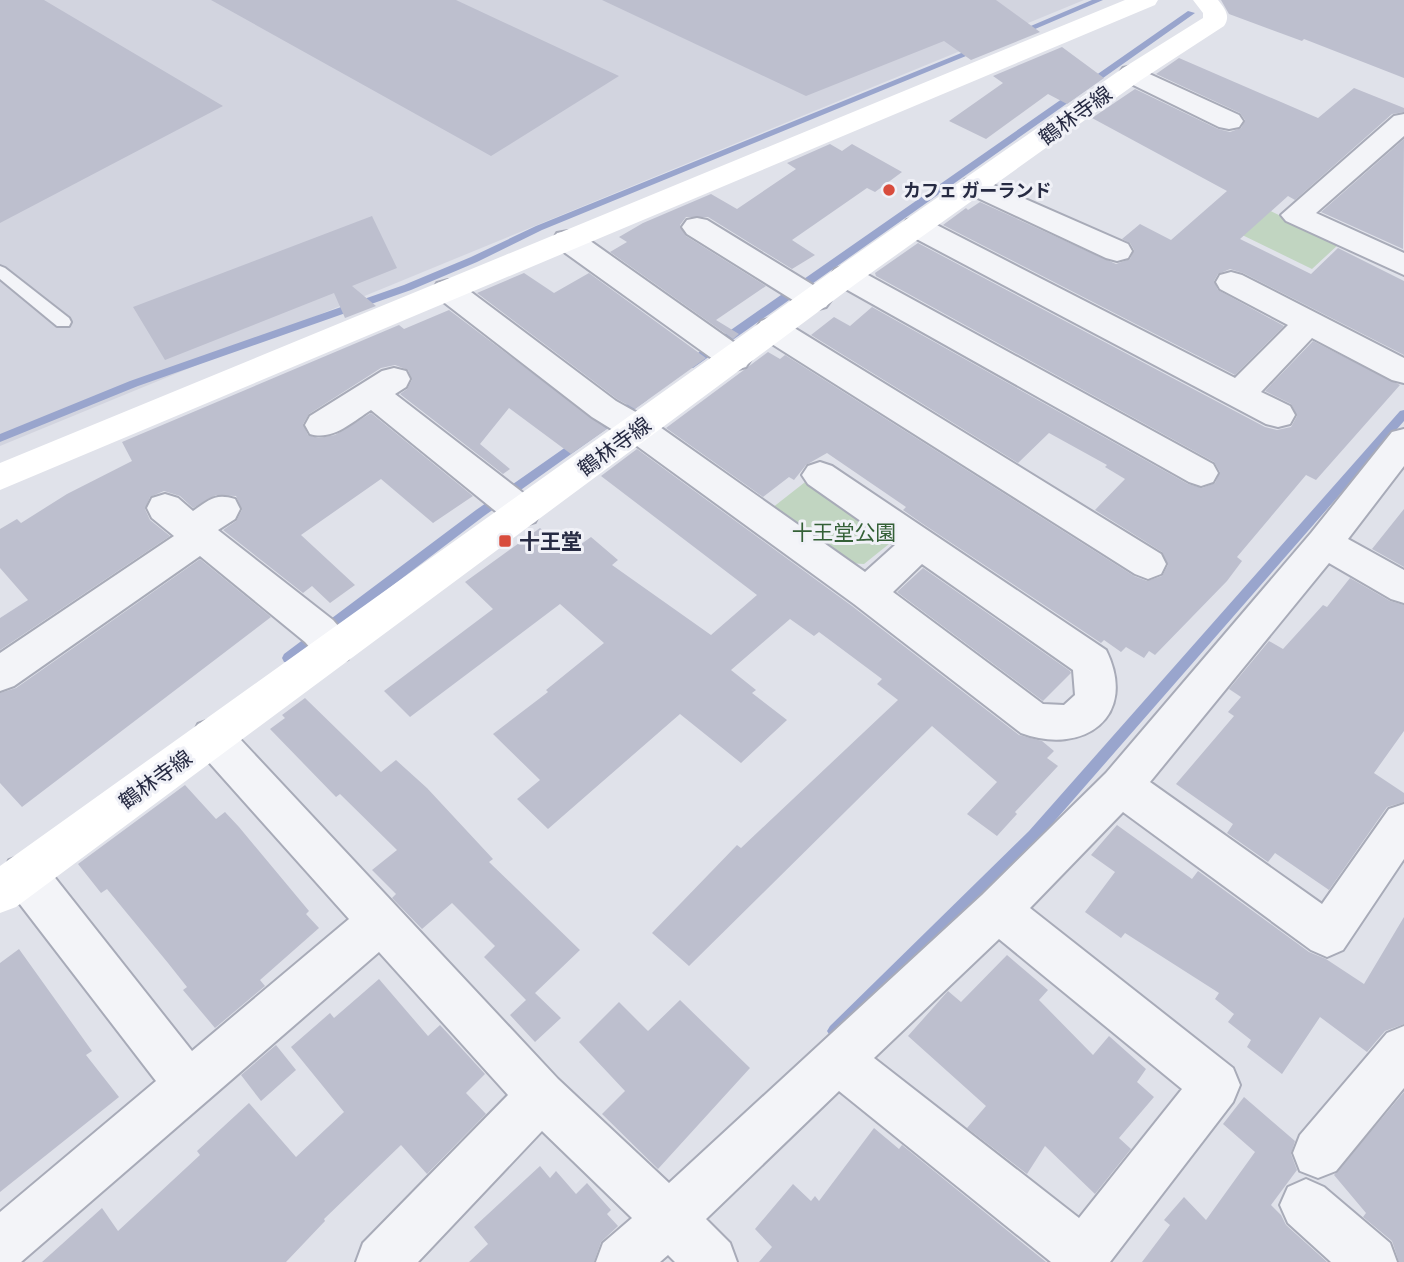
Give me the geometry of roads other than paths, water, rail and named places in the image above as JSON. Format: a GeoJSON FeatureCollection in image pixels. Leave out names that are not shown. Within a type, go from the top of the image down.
{"type":"FeatureCollection","features":[{"type":"Feature","properties":{"kind":"main road"},"geometry":{"type":"LineString","coordinates":[[0,477],[1146,0]]}},
{"type":"Feature","properties":{"kind":"main road","name":"鶴林寺線"},"geometry":{"type":"LineString","coordinates":[[12,884],[212,737],[326,639],[510,500],[721,348],[772,329],[802,292],[846,276],[1132,74],[1215,21],[1214,13],[1205,0]]}},
{"type":"Feature","properties":{"kind":"street"},"geometry":{"type":"LineString","coordinates":[[1132,74],[1228,121]]}},
{"type":"Feature","properties":{"kind":"street"},"geometry":{"type":"LineString","coordinates":[[1404,122],[1296,215],[1404,265]]}},
{"type":"Feature","properties":{"kind":"street"},"geometry":{"type":"LineString","coordinates":[[975,186],[1117,251]]}},
{"type":"Feature","properties":{"kind":"street"},"geometry":{"type":"LineString","coordinates":[[697,227],[802,292]]}},
{"type":"Feature","properties":{"kind":"street"},"geometry":{"type":"LineString","coordinates":[[917,227],[1279,415]]}},
{"type":"Feature","properties":{"kind":"street"},"geometry":{"type":"LineString","coordinates":[[568,240],[721,348]]}},
{"type":"Feature","properties":{"kind":"street"},"geometry":{"type":"LineString","coordinates":[[846,276],[1202,473]]}},
{"type":"Feature","properties":{"kind":"street"},"geometry":{"type":"LineString","coordinates":[[1231,282],[1404,372]]}},
{"type":"Feature","properties":{"kind":"street"},"geometry":{"type":"LineString","coordinates":[[449,290],[622,420],[867,593],[1035,721],[1072,723],[1096,701],[1092,662],[820,475]]}},
{"type":"Feature","properties":{"kind":"street"},"geometry":{"type":"LineString","coordinates":[[1238,395],[1308,323]]}},
{"type":"Feature","properties":{"kind":"street"},"geometry":{"type":"LineString","coordinates":[[772,329],[885,413],[1149,562]]}},
{"type":"Feature","properties":{"kind":"street"},"geometry":{"type":"LineString","coordinates":[[322,425],[384,386],[510,500]]}},
{"type":"Feature","properties":{"kind":"street"},"geometry":{"type":"LineString","coordinates":[[622,1262],[658,1207],[837,1059],[999,910],[1121,786],[1324,543],[1398,460]]}},
{"type":"Feature","properties":{"kind":"street"},"geometry":{"type":"LineString","coordinates":[[19,671],[195,521],[326,639]]}},
{"type":"Feature","properties":{"kind":"street"},"geometry":{"type":"LineString","coordinates":[[1324,543],[1404,589]]}},
{"type":"Feature","properties":{"kind":"street"},"geometry":{"type":"LineString","coordinates":[[867,593],[920,544]]}},
{"type":"Feature","properties":{"kind":"street"},"geometry":{"type":"LineString","coordinates":[[212,737],[541,1096],[658,1207],[711,1262]]}},
{"type":"Feature","properties":{"kind":"street"},"geometry":{"type":"LineString","coordinates":[[1121,786],[1327,935],[1404,823]]}},
{"type":"Feature","properties":{"kind":"street"},"geometry":{"type":"LineString","coordinates":[[12,884],[188,1085]]}},
{"type":"Feature","properties":{"kind":"street"},"geometry":{"type":"LineString","coordinates":[[837,1059],[1083,1254],[1216,1085],[999,910]]}},
{"type":"Feature","properties":{"kind":"street"},"geometry":{"type":"LineString","coordinates":[[0,1246],[382,920]]}},
{"type":"Feature","properties":{"kind":"street"},"geometry":{"type":"LineString","coordinates":[[1318,1153],[1404,1050]]}},
{"type":"Feature","properties":{"kind":"street"},"geometry":{"type":"LineString","coordinates":[[382,1262],[541,1096]]}},
{"type":"Feature","properties":{"kind":"street"},"geometry":{"type":"LineString","coordinates":[[1306,1205],[1371,1262]]}},
{"type":"Feature","properties":{"kind":"lane"},"geometry":{"type":"LineString","coordinates":[[0,271],[63,322]]}},
{"type":"Feature","properties":{"kind":"waterway"},"geometry":{"type":"LineString","coordinates":[[1018,33],[1099,0]]}},
{"type":"Feature","properties":{"kind":"waterway"},"geometry":{"type":"LineString","coordinates":[[689,365],[1191,13]]}},
{"type":"Feature","properties":{"kind":"waterway"},"geometry":{"type":"LineString","coordinates":[[0,438],[66,409],[407,287],[474,260],[539,228],[979,49]]}},
{"type":"Feature","properties":{"kind":"waterway"},"geometry":{"type":"LineString","coordinates":[[288,658],[480,513],[643,397]]}},
{"type":"Feature","properties":{"kind":"waterway"},"geometry":{"type":"LineString","coordinates":[[835,1031],[1034,835],[1404,414]]}},
{"type":"Feature","properties":{"kind":"place","name":"カフェ ガーランド"},"geometry":{"type":"Point","coordinates":[889,190]}},
{"type":"Feature","properties":{"kind":"place","name":"十王堂"},"geometry":{"type":"Point","coordinates":[505,541]}},
{"type":"Feature","properties":{"kind":"park label","name":"十王堂公園"},"geometry":{"type":"Point","coordinates":[844,532]}}]}
